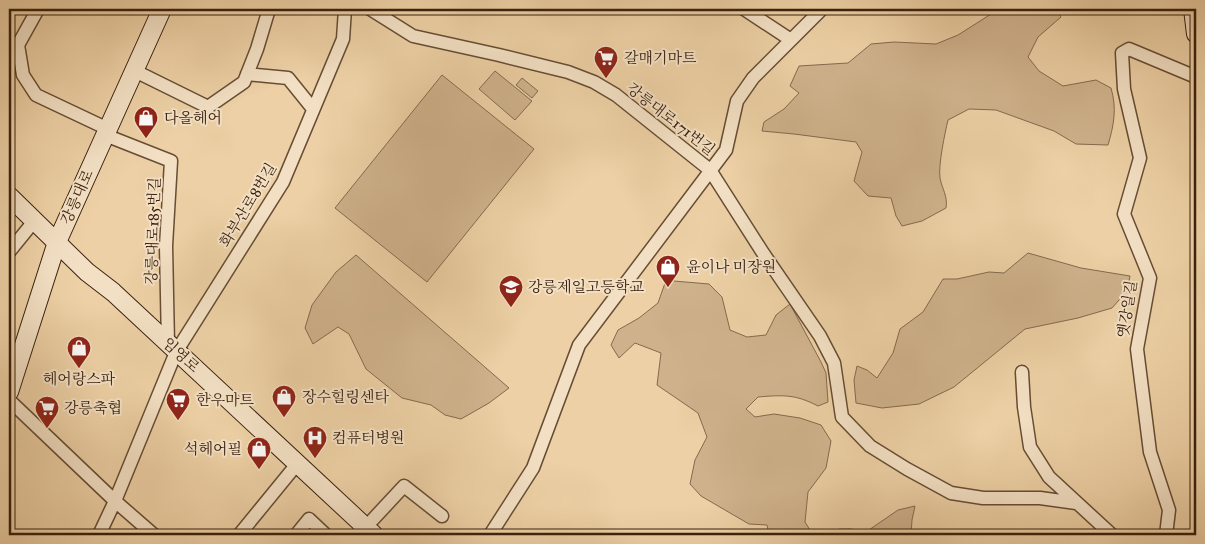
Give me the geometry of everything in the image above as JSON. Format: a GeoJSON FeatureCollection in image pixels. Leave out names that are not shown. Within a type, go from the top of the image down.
{"type":"FeatureCollection","features":[{"type":"Feature","properties":{"kind":"street"},"geometry":{"type":"LineString","coordinates":[[38,9],[18,45],[23,75],[36,95],[106,132]]}},
{"type":"Feature","properties":{"kind":"street","name":"강릉대로"},"geometry":{"type":"LineString","coordinates":[[9,392],[57,242],[162,9]]}},
{"type":"Feature","properties":{"kind":"street"},"geometry":{"type":"LineString","coordinates":[[134,70],[208,108],[244,82],[257,49],[269,9]]}},
{"type":"Feature","properties":{"kind":"street","name":"화부산로8번길"},"geometry":{"type":"LineString","coordinates":[[172,348],[283,182],[343,39],[345,9]]}},
{"type":"Feature","properties":{"kind":"street","name":"강릉대로171번길"},"geometry":{"type":"LineString","coordinates":[[370,9],[413,36],[568,72],[594,82],[616,95],[710,170],[762,253],[820,336],[834,363],[842,417],[870,446],[951,493],[983,498],[1040,498],[1076,503]]}},
{"type":"Feature","properties":{"kind":"street"},"geometry":{"type":"LineString","coordinates":[[744,9],[791,40]]}},
{"type":"Feature","properties":{"kind":"street"},"geometry":{"type":"LineString","coordinates":[[490,535],[533,468],[579,345],[726,150],[737,101],[753,78],[822,9]]}},
{"type":"Feature","properties":{"kind":"street"},"geometry":{"type":"LineString","coordinates":[[1194,9],[1196,34]]}},
{"type":"Feature","properties":{"kind":"street","name":"옛강일길"},"geometry":{"type":"LineString","coordinates":[[1166,535],[1169,510],[1150,452],[1137,349],[1150,278],[1124,214],[1140,158],[1124,89],[1122,53],[1129,49],[1196,77]]}},
{"type":"Feature","properties":{"kind":"street"},"geometry":{"type":"LineString","coordinates":[[247,74],[288,78],[314,109]]}},
{"type":"Feature","properties":{"kind":"street","name":"강릉대로185번길"},"geometry":{"type":"LineString","coordinates":[[106,132],[172,162],[166,246],[172,348]]}},
{"type":"Feature","properties":{"kind":"street","name":"임영로"},"geometry":{"type":"LineString","coordinates":[[9,196],[87,272],[113,292],[370,531]]}},
{"type":"Feature","properties":{"kind":"street"},"geometry":{"type":"LineString","coordinates":[[9,252],[35,220]]}},
{"type":"Feature","properties":{"kind":"street"},"geometry":{"type":"LineString","coordinates":[[99,535],[115,501],[172,348]]}},
{"type":"Feature","properties":{"kind":"street"},"geometry":{"type":"LineString","coordinates":[[1022,372],[1024,407],[1030,447],[1049,477],[1112,535]]}},
{"type":"Feature","properties":{"kind":"street"},"geometry":{"type":"LineString","coordinates":[[9,400],[115,501],[154,535]]}},
{"type":"Feature","properties":{"kind":"street"},"geometry":{"type":"LineString","coordinates":[[239,535],[297,464]]}},
{"type":"Feature","properties":{"kind":"street"},"geometry":{"type":"LineString","coordinates":[[370,531],[404,486],[442,516]]}},
{"type":"Feature","properties":{"kind":"street"},"geometry":{"type":"LineString","coordinates":[[296,535],[309,519],[326,535]]}},
{"type":"Feature","properties":{"kind":"shaded area"},"geometry":{"type":"Polygon","coordinates":[[[992,9],[1057,9],[1061,17],[1038,37],[1028,57],[1039,71],[1063,86],[1096,80],[1111,88],[1114,116],[1108,145],[1076,144],[1054,131],[996,110],[969,109],[948,120],[940,165],[940,178],[946,200],[946,208],[922,221],[902,226],[896,216],[891,198],[868,196],[854,181],[862,152],[856,142],[762,131],[764,122],[784,109],[799,93],[790,86],[799,66],[848,63],[871,44],[894,42],[936,44],[958,35],[991,14],[992,9]]]}},
{"type":"Feature","properties":{"kind":"shaded area"},"geometry":{"type":"Polygon","coordinates":[[[495,71],[532,101],[515,120],[479,89],[495,71]]]}},
{"type":"Feature","properties":{"kind":"shaded area"},"geometry":{"type":"Polygon","coordinates":[[[442,75],[534,149],[427,282],[335,208],[442,75]]]}},
{"type":"Feature","properties":{"kind":"shaded area"},"geometry":{"type":"Polygon","coordinates":[[[522,78],[538,91],[532,98],[516,85],[522,78]]]}},
{"type":"Feature","properties":{"kind":"shaded area"},"geometry":{"type":"Polygon","coordinates":[[[1028,253],[1081,268],[1130,276],[1127,291],[1112,308],[1078,318],[1025,329],[954,387],[919,404],[882,408],[856,403],[854,380],[857,366],[867,370],[877,378],[893,353],[900,329],[923,312],[943,279],[957,279],[989,272],[1004,273],[1028,253]]]}},
{"type":"Feature","properties":{"kind":"shaded area"},"geometry":{"type":"Polygon","coordinates":[[[356,255],[509,388],[489,403],[461,419],[445,415],[431,405],[402,398],[366,369],[349,334],[338,327],[313,344],[305,328],[312,305],[336,272],[356,255]]]}},
{"type":"Feature","properties":{"kind":"shaded area"},"geometry":{"type":"Polygon","coordinates":[[[674,281],[709,284],[722,297],[730,330],[747,337],[766,335],[776,315],[790,304],[826,373],[828,402],[818,406],[789,396],[758,397],[746,409],[755,417],[774,414],[800,418],[821,425],[831,441],[826,468],[808,492],[805,522],[813,535],[769,535],[767,525],[749,524],[701,496],[690,484],[695,460],[707,437],[698,413],[657,385],[661,353],[635,343],[619,358],[611,345],[618,330],[639,318],[658,303],[665,283],[674,281]]]}},
{"type":"Feature","properties":{"kind":"shaded area"},"geometry":{"type":"Polygon","coordinates":[[[915,506],[911,535],[836,535],[839,529],[866,532],[898,510],[915,506]]]}},
{"type":"Feature","properties":{"kind":"place","name":"갈매기마트"},"geometry":{"type":"Point","coordinates":[606,79]}},
{"type":"Feature","properties":{"kind":"place","name":"다올헤어"},"geometry":{"type":"Point","coordinates":[146,139]}},
{"type":"Feature","properties":{"kind":"place","name":"윤이나 미장원"},"geometry":{"type":"Point","coordinates":[668,288]}},
{"type":"Feature","properties":{"kind":"place","name":"강릉제일고등학교"},"geometry":{"type":"Point","coordinates":[511,308]}},
{"type":"Feature","properties":{"kind":"place","name":"헤어랑스파"},"geometry":{"type":"Point","coordinates":[79,369]}},
{"type":"Feature","properties":{"kind":"place","name":"장수힐링센타"},"geometry":{"type":"Point","coordinates":[284,418]}},
{"type":"Feature","properties":{"kind":"place","name":"한우마트"},"geometry":{"type":"Point","coordinates":[178,421]}},
{"type":"Feature","properties":{"kind":"place","name":"강릉축협"},"geometry":{"type":"Point","coordinates":[47,429]}},
{"type":"Feature","properties":{"kind":"place","name":"컴퓨터병원"},"geometry":{"type":"Point","coordinates":[315,459]}},
{"type":"Feature","properties":{"kind":"place","name":"석헤어필"},"geometry":{"type":"Point","coordinates":[259,470]}}]}
